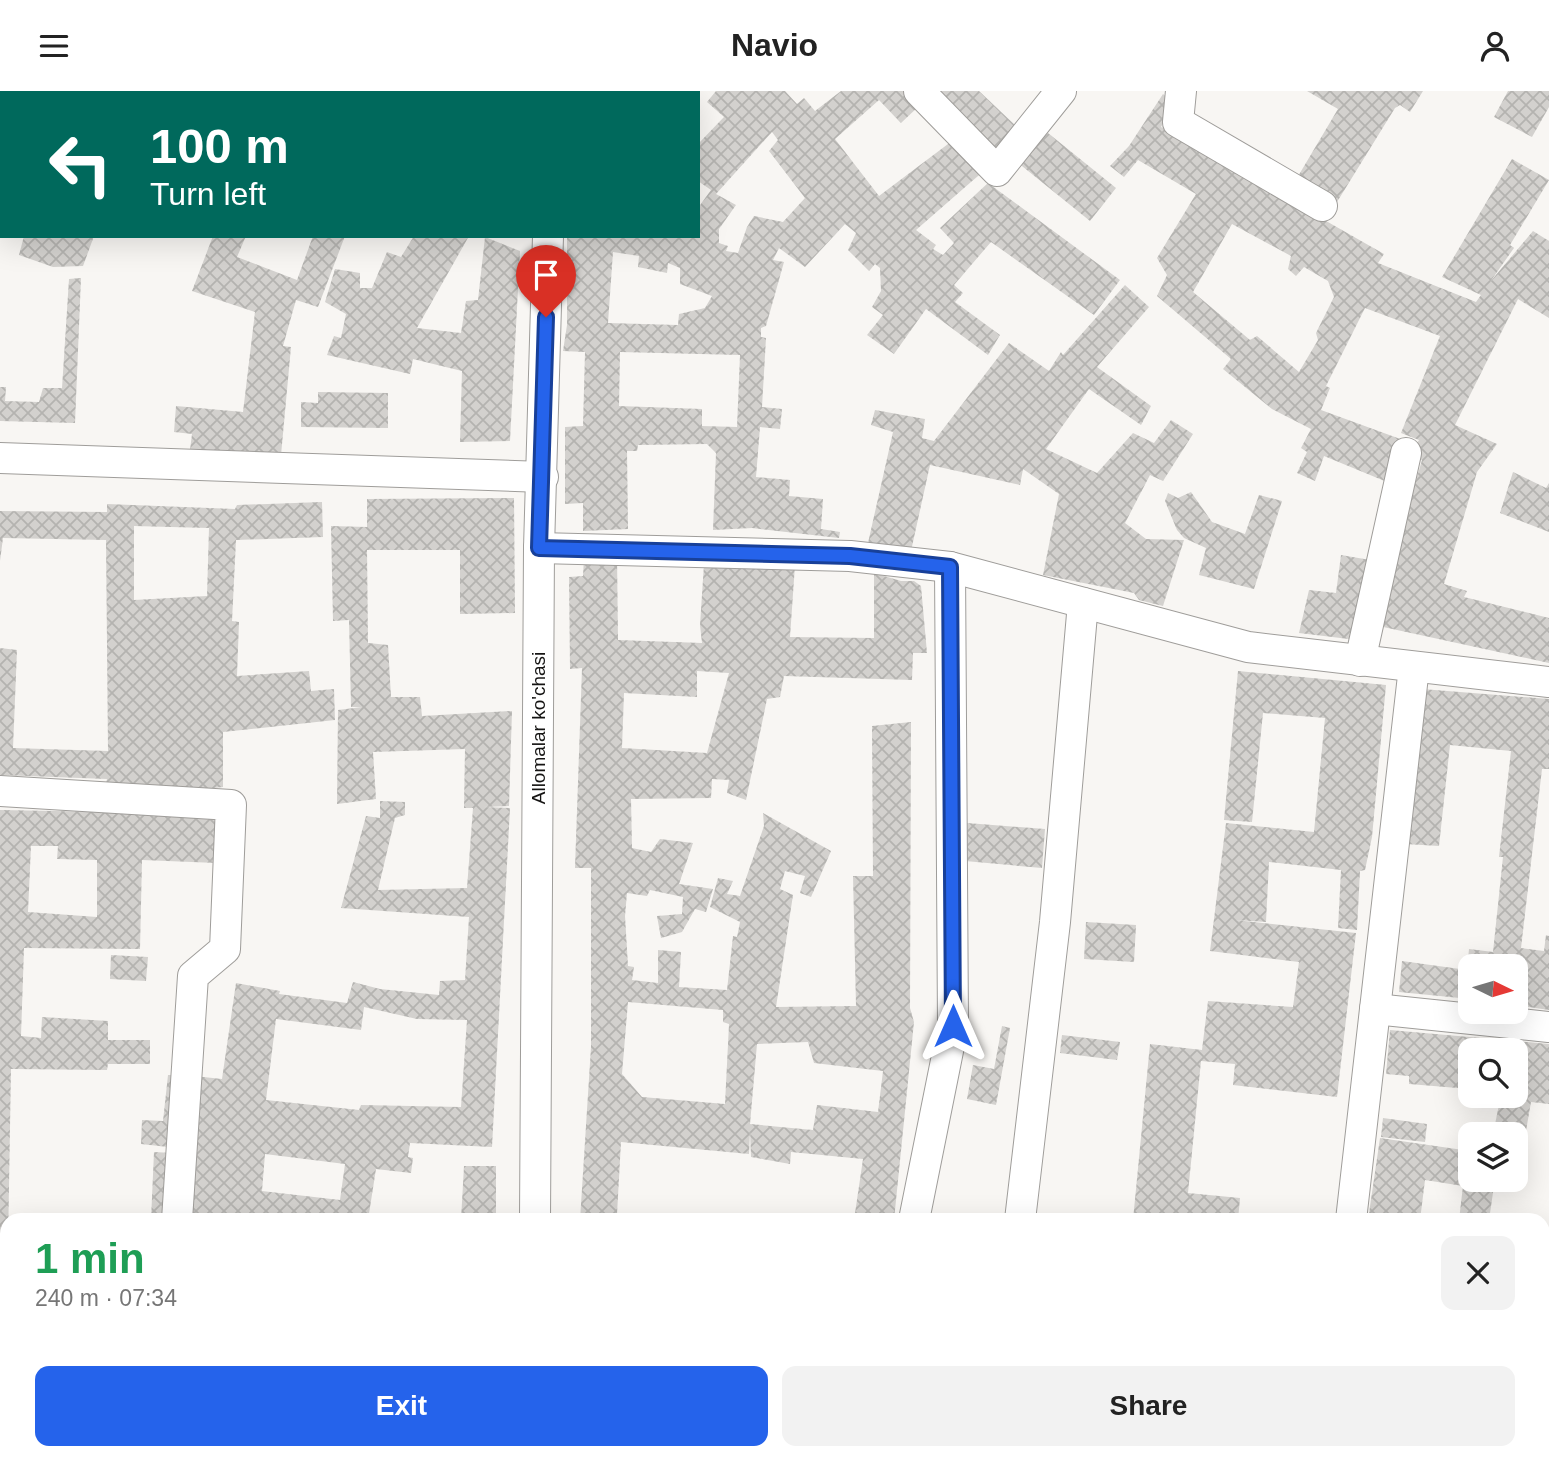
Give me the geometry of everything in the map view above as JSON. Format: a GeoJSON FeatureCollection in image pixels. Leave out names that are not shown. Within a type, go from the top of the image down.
{"type":"FeatureCollection","features":[{"type":"Feature","properties":{"kind":"street"},"geometry":{"type":"LineString","coordinates":[[919,91],[997,171],[1061,91]]}},
{"type":"Feature","properties":{"kind":"street"},"geometry":{"type":"LineString","coordinates":[[1181,91],[1178,122],[1322,207]]}},
{"type":"Feature","properties":{"kind":"street","name":"Allomalar ko'chasi"},"geometry":{"type":"LineString","coordinates":[[535,1213],[539,548],[548,238]]}},
{"type":"Feature","properties":{"kind":"street"},"geometry":{"type":"LineString","coordinates":[[1360,661],[1406,453]]}},
{"type":"Feature","properties":{"kind":"street"},"geometry":{"type":"LineString","coordinates":[[0,458],[543,477]]}},
{"type":"Feature","properties":{"kind":"street"},"geometry":{"type":"LineString","coordinates":[[539,548],[850,556],[950,567],[1248,647],[1549,682]]}},
{"type":"Feature","properties":{"kind":"street"},"geometry":{"type":"LineString","coordinates":[[915,1213],[953,1026],[950,567]]}},
{"type":"Feature","properties":{"kind":"street"},"geometry":{"type":"LineString","coordinates":[[1021,1213],[1055,922],[1083,603]]}},
{"type":"Feature","properties":{"kind":"street"},"geometry":{"type":"LineString","coordinates":[[1352,1213],[1414,667]]}},
{"type":"Feature","properties":{"kind":"street"},"geometry":{"type":"LineString","coordinates":[[0,791],[231,805],[226,949],[193,976],[177,1213]]}},
{"type":"Feature","properties":{"kind":"street"},"geometry":{"type":"LineString","coordinates":[[1375,1009],[1549,1027]]}},
{"type":"Feature","properties":{"kind":"building"},"geometry":{"type":"Polygon","coordinates":[[[716,91],[785,91],[797,104],[804,98],[815,111],[841,91],[907,91],[919,106],[901,123],[879,100],[835,139],[879,196],[952,141],[979,175],[916,230],[936,245],[933,249],[943,255],[954,243],[940,228],[988,183],[1120,280],[1094,315],[991,242],[954,285],[963,293],[955,302],[1000,335],[988,355],[926,309],[894,354],[867,335],[883,315],[872,307],[881,291],[880,268],[875,264],[869,271],[848,250],[856,233],[845,224],[805,267],[779,248],[773,260],[784,262],[766,326],[761,328],[761,337],[766,338],[762,407],[782,409],[780,429],[760,427],[756,477],[790,480],[789,496],[823,499],[821,529],[840,532],[839,538],[752,528],[713,530],[716,453],[707,444],[638,445],[637,451],[627,451],[628,529],[583,531],[583,503],[565,504],[565,427],[583,426],[585,352],[563,351],[567,325],[567,238],[700,238],[700,205],[711,190],[700,182],[700,142],[724,117],[707,102],[716,91]],[[772,132],[716,194],[736,205],[719,229],[719,243],[728,246],[726,251],[738,253],[754,216],[783,222],[805,198],[769,151],[778,140],[772,132]],[[613,252],[608,323],[678,325],[679,314],[705,308],[712,296],[680,284],[680,268],[668,263],[667,273],[638,267],[639,256],[613,252]],[[620,352],[619,406],[702,409],[702,426],[737,427],[740,355],[620,352]]]}},
{"type":"Feature","properties":{"kind":"building"},"geometry":{"type":"Polygon","coordinates":[[[933,91],[979,91],[1018,128],[993,154],[933,91]]]}},
{"type":"Feature","properties":{"kind":"building"},"geometry":{"type":"Polygon","coordinates":[[[1307,91],[1423,91],[1410,112],[1400,105],[1395,108],[1337,202],[1297,178],[1338,109],[1307,91]]]}},
{"type":"Feature","properties":{"kind":"building"},"geometry":{"type":"Polygon","coordinates":[[[1508,91],[1549,91],[1549,107],[1532,137],[1494,117],[1508,91]]]}},
{"type":"Feature","properties":{"kind":"building"},"geometry":{"type":"Polygon","coordinates":[[[1163,94],[1170,100],[1169,112],[1161,127],[1384,254],[1378,263],[1476,302],[1481,295],[1442,277],[1512,159],[1549,180],[1510,245],[1514,248],[1490,282],[1533,231],[1549,241],[1549,318],[1518,299],[1455,425],[1497,444],[1477,472],[1444,584],[1467,591],[1464,597],[1549,618],[1549,663],[1374,625],[1422,460],[1410,455],[1419,440],[1401,433],[1440,336],[1365,308],[1326,386],[1330,388],[1321,410],[1403,440],[1387,482],[1324,456],[1315,481],[1297,473],[1307,452],[1301,448],[1311,429],[1272,409],[1223,369],[1231,359],[1157,296],[1167,275],[1157,258],[1196,194],[1138,160],[1124,177],[1110,166],[1129,146],[1163,94]],[[1232,224],[1193,292],[1250,340],[1257,336],[1299,372],[1318,340],[1316,333],[1334,297],[1328,281],[1304,267],[1296,276],[1288,269],[1291,256],[1232,224]]]}},
{"type":"Feature","properties":{"kind":"building"},"geometry":{"type":"Polygon","coordinates":[[[1043,129],[1116,188],[1090,221],[1017,162],[1043,129]]]}},
{"type":"Feature","properties":{"kind":"building"},"geometry":{"type":"Polygon","coordinates":[[[23,238],[93,238],[83,266],[53,267],[19,255],[23,238]]]}},
{"type":"Feature","properties":{"kind":"building"},"geometry":{"type":"Polygon","coordinates":[[[212,238],[245,238],[237,257],[297,280],[312,238],[344,238],[318,307],[296,300],[283,346],[291,347],[280,466],[189,458],[192,434],[174,432],[176,406],[243,412],[255,312],[192,291],[212,238]]]}},
{"type":"Feature","properties":{"kind":"building"},"geometry":{"type":"Polygon","coordinates":[[[413,238],[468,238],[417,328],[461,333],[466,301],[478,300],[485,238],[520,251],[510,441],[460,442],[462,371],[413,359],[410,374],[327,355],[334,336],[341,338],[346,314],[325,302],[335,269],[360,273],[360,288],[372,288],[387,252],[401,257],[413,238]]]}},
{"type":"Feature","properties":{"kind":"building"},"geometry":{"type":"Polygon","coordinates":[[[81,278],[75,423],[0,421],[0,387],[6,387],[5,401],[39,402],[43,388],[62,388],[69,279],[81,278]]]}},
{"type":"Feature","properties":{"kind":"building"},"geometry":{"type":"Polygon","coordinates":[[[1125,285],[1149,307],[1097,367],[1151,406],[1141,425],[1089,389],[1046,449],[1097,473],[1133,433],[1154,443],[1171,420],[1193,434],[1163,481],[1150,475],[1125,523],[1146,539],[1184,540],[1163,606],[1139,600],[1134,593],[1043,575],[1059,494],[1023,469],[1020,485],[930,465],[911,551],[868,543],[893,432],[871,425],[875,410],[925,419],[922,438],[934,441],[1009,343],[1049,371],[1061,352],[1063,355],[1125,285]]]}},
{"type":"Feature","properties":{"kind":"building"},"geometry":{"type":"Polygon","coordinates":[[[318,392],[388,393],[388,428],[301,427],[301,402],[318,403],[318,392]]]}},
{"type":"Feature","properties":{"kind":"building"},"geometry":{"type":"Polygon","coordinates":[[[1513,472],[1546,488],[1549,483],[1549,532],[1500,513],[1513,472]]]}},
{"type":"Feature","properties":{"kind":"building"},"geometry":{"type":"Polygon","coordinates":[[[1191,492],[1212,522],[1245,534],[1259,495],[1282,501],[1254,589],[1199,575],[1206,548],[1184,538],[1177,530],[1165,501],[1168,493],[1178,498],[1191,492]]]}},
{"type":"Feature","properties":{"kind":"building"},"geometry":{"type":"Polygon","coordinates":[[[514,498],[515,613],[460,614],[460,550],[367,550],[368,643],[388,645],[391,697],[420,697],[422,716],[512,711],[509,806],[484,807],[510,808],[492,1147],[410,1143],[408,1157],[413,1158],[411,1173],[376,1169],[369,1213],[183,1213],[194,1076],[222,1079],[236,983],[280,991],[279,994],[347,1003],[353,982],[380,989],[439,995],[440,981],[465,980],[469,917],[341,908],[366,816],[380,818],[380,801],[405,802],[405,815],[395,818],[378,890],[467,888],[473,808],[464,808],[465,749],[373,752],[376,799],[337,804],[338,710],[362,707],[351,707],[349,620],[333,621],[331,526],[367,527],[367,499],[514,498]],[[364,1007],[361,1030],[276,1019],[266,1100],[359,1110],[361,1105],[461,1107],[467,1020],[417,1019],[364,1007]],[[265,1154],[262,1191],[340,1200],[345,1164],[265,1154]]]}},
{"type":"Feature","properties":{"kind":"building"},"geometry":{"type":"Polygon","coordinates":[[[322,502],[323,537],[236,540],[232,621],[239,622],[237,676],[309,671],[311,691],[334,689],[335,720],[223,732],[223,787],[195,790],[106,783],[107,779],[0,775],[0,648],[17,650],[13,748],[108,751],[106,540],[3,538],[0,561],[0,511],[107,512],[107,504],[235,509],[237,505],[322,502]],[[134,526],[134,600],[207,596],[209,528],[134,526]]]}},
{"type":"Feature","properties":{"kind":"building"},"geometry":{"type":"Polygon","coordinates":[[[1341,555],[1370,560],[1357,640],[1299,633],[1309,590],[1336,593],[1341,555]]]}},
{"type":"Feature","properties":{"kind":"building"},"geometry":{"type":"Polygon","coordinates":[[[617,556],[618,640],[702,643],[700,625],[704,564],[795,565],[790,637],[874,638],[874,573],[901,581],[914,581],[921,586],[927,653],[913,653],[912,680],[784,676],[780,697],[767,699],[746,800],[727,793],[729,780],[712,779],[711,798],[631,799],[632,848],[651,852],[660,839],[693,843],[679,884],[713,889],[706,912],[695,909],[682,932],[661,938],[657,916],[682,914],[683,897],[650,890],[647,896],[627,893],[625,916],[628,966],[634,967],[632,980],[658,983],[658,950],[681,952],[679,987],[727,990],[733,936],[737,937],[740,922],[710,907],[718,878],[733,881],[727,894],[740,896],[764,826],[763,813],[831,851],[811,897],[800,893],[805,876],[785,871],[780,889],[793,895],[776,1007],[856,1006],[853,876],[873,876],[872,726],[911,722],[910,1008],[914,1022],[895,1213],[855,1213],[863,1159],[791,1152],[790,1164],[751,1157],[750,1131],[749,1154],[621,1142],[617,1213],[580,1213],[591,1047],[591,868],[575,868],[582,668],[570,669],[569,577],[583,576],[584,557],[617,556]],[[697,671],[697,697],[624,693],[622,748],[707,753],[729,673],[697,671]],[[628,1002],[622,1074],[642,1097],[725,1104],[729,1024],[723,1022],[723,1010],[628,1002]],[[808,1042],[757,1044],[750,1124],[813,1130],[817,1105],[878,1112],[883,1071],[814,1063],[808,1042]]]}},
{"type":"Feature","properties":{"kind":"building"},"geometry":{"type":"Polygon","coordinates":[[[1238,671],[1386,685],[1372,837],[1365,870],[1360,871],[1357,930],[1338,928],[1341,870],[1269,862],[1266,922],[1235,920],[1356,933],[1337,1097],[1233,1085],[1235,1064],[1201,1061],[1188,1193],[1240,1198],[1239,1213],[1134,1213],[1150,1044],[1202,1050],[1208,1001],[1293,1007],[1299,962],[1210,951],[1226,823],[1314,832],[1325,718],[1263,713],[1252,822],[1224,820],[1238,671]]]}},
{"type":"Feature","properties":{"kind":"building"},"geometry":{"type":"Polygon","coordinates":[[[1422,689],[1549,699],[1549,769],[1542,769],[1521,948],[1544,951],[1546,935],[1549,936],[1549,1010],[1528,1007],[1528,954],[1469,954],[1469,949],[1493,952],[1503,857],[1499,857],[1511,751],[1450,745],[1439,846],[1405,844],[1422,689]]]}},
{"type":"Feature","properties":{"kind":"building"},"geometry":{"type":"Polygon","coordinates":[[[0,810],[219,814],[217,863],[142,860],[140,949],[24,948],[21,1036],[41,1038],[42,1017],[108,1021],[108,1040],[150,1040],[150,1064],[108,1064],[107,1070],[11,1069],[9,1213],[0,1213],[0,810]],[[31,846],[28,912],[97,917],[97,860],[57,859],[58,846],[31,846]]]}},
{"type":"Feature","properties":{"kind":"building"},"geometry":{"type":"Polygon","coordinates":[[[967,823],[1045,829],[1042,868],[965,861],[967,823]]]}},
{"type":"Feature","properties":{"kind":"building"},"geometry":{"type":"Polygon","coordinates":[[[1086,922],[1136,925],[1134,962],[1084,959],[1086,922]]]}},
{"type":"Feature","properties":{"kind":"building"},"geometry":{"type":"Polygon","coordinates":[[[111,955],[148,957],[146,981],[110,979],[111,955]]]}},
{"type":"Feature","properties":{"kind":"building"},"geometry":{"type":"Polygon","coordinates":[[[1402,961],[1458,969],[1458,998],[1399,992],[1402,961]]]}},
{"type":"Feature","properties":{"kind":"building"},"geometry":{"type":"Polygon","coordinates":[[[1002,1026],[1010,1028],[996,1105],[967,1099],[973,1065],[994,1069],[1002,1026]]]}},
{"type":"Feature","properties":{"kind":"building"},"geometry":{"type":"Polygon","coordinates":[[[1390,1030],[1481,1038],[1458,1038],[1458,1088],[1409,1084],[1409,1076],[1386,1074],[1390,1030]]]}},
{"type":"Feature","properties":{"kind":"building"},"geometry":{"type":"Polygon","coordinates":[[[1062,1035],[1120,1042],[1117,1060],[1060,1053],[1062,1035]]]}},
{"type":"Feature","properties":{"kind":"building"},"geometry":{"type":"Polygon","coordinates":[[[1528,1042],[1549,1044],[1549,1104],[1531,1102],[1528,1122],[1495,1122],[1498,1108],[1528,1108],[1528,1042]]]}},
{"type":"Feature","properties":{"kind":"building"},"geometry":{"type":"Polygon","coordinates":[[[168,1075],[181,1075],[177,1148],[141,1144],[142,1120],[163,1121],[168,1075]]]}},
{"type":"Feature","properties":{"kind":"building"},"geometry":{"type":"Polygon","coordinates":[[[1383,1118],[1427,1124],[1425,1142],[1381,1137],[1383,1118]]]}},
{"type":"Feature","properties":{"kind":"building"},"geometry":{"type":"Polygon","coordinates":[[[1380,1138],[1458,1149],[1458,1185],[1425,1180],[1421,1213],[1369,1213],[1380,1138]]]}},
{"type":"Feature","properties":{"kind":"building"},"geometry":{"type":"Polygon","coordinates":[[[154,1152],[172,1153],[168,1213],[151,1213],[154,1152]]]}},
{"type":"Feature","properties":{"kind":"building"},"geometry":{"type":"Polygon","coordinates":[[[464,1166],[496,1166],[496,1213],[461,1213],[464,1166]]]}},
{"type":"Feature","properties":{"kind":"building"},"geometry":{"type":"Polygon","coordinates":[[[1462,1192],[1493,1192],[1490,1213],[1460,1213],[1462,1192]]]}},
{"type":"Feature","properties":{"kind":"route"},"geometry":{"type":"LineString","coordinates":[[546,317],[539,548],[850,556],[950,567],[953,1026]]}}]}
